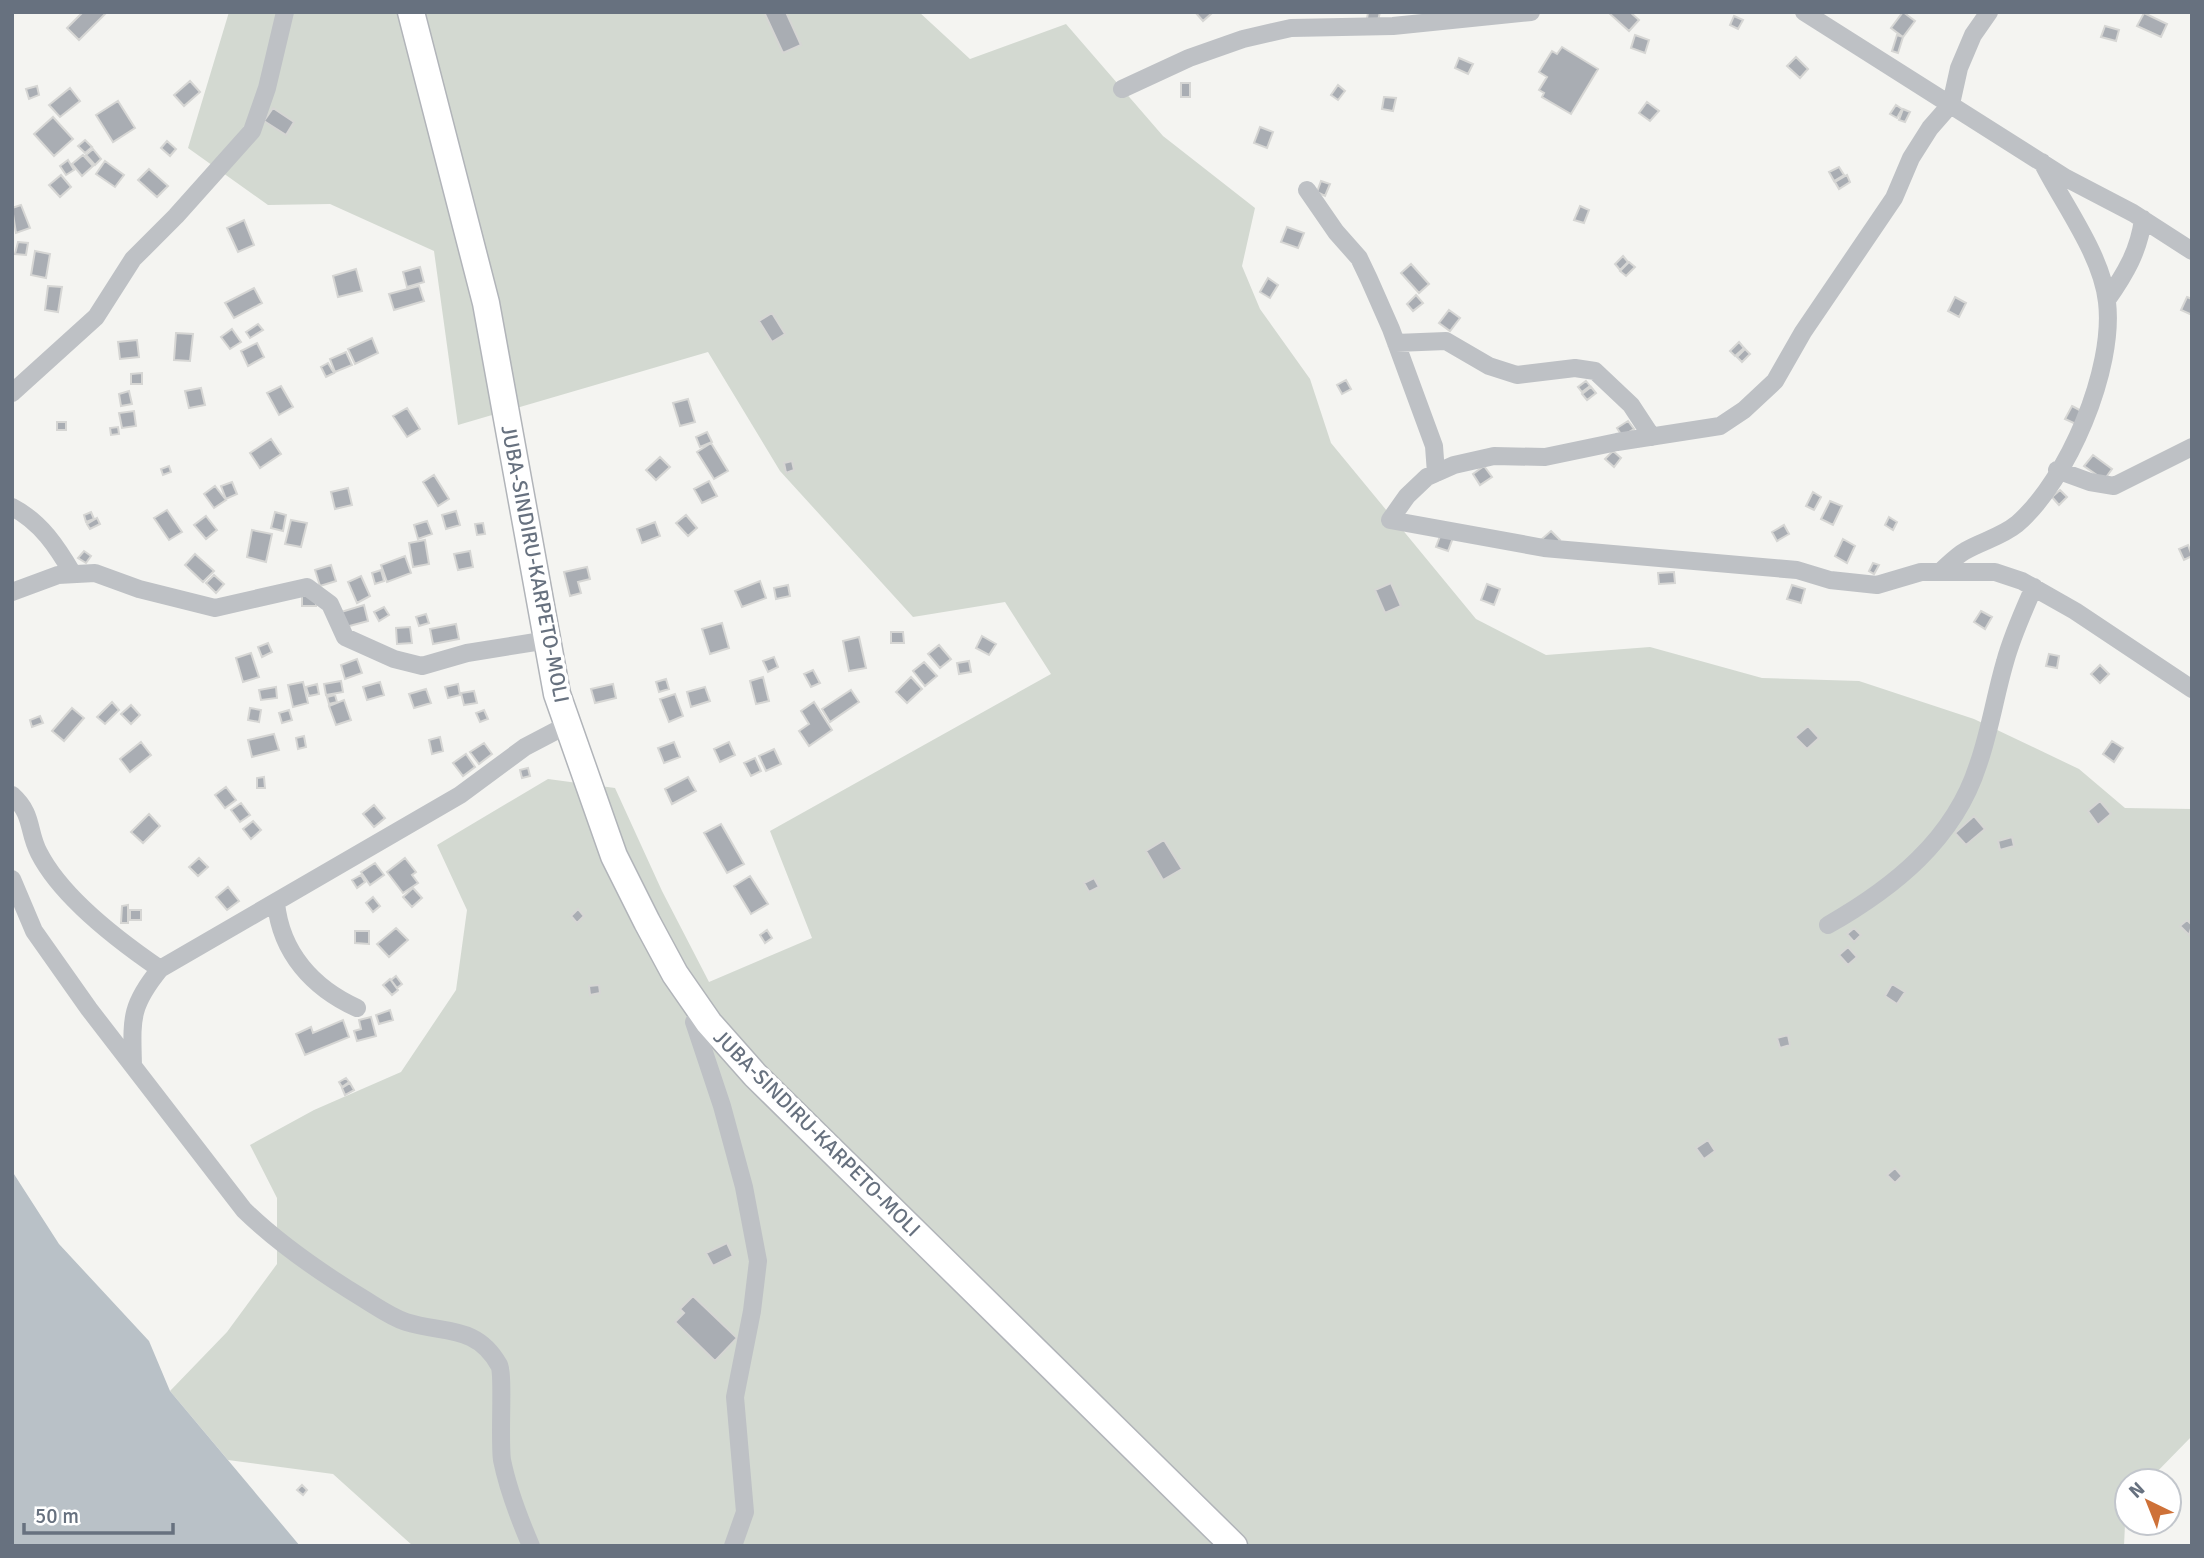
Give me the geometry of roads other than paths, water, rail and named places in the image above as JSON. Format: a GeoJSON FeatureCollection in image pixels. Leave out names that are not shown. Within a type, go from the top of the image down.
{"type":"FeatureCollection","features":[{"type":"Feature","properties":{"kind":"main road","name":"JUBA-SINDIRU-KARPETO-MOLI"},"geometry":{"type":"LineString","coordinates":[[411,12],[486,303],[557,694],[614,856],[675,974],[709,1023],[755,1075],[1234,1546]]}},
{"type":"Feature","properties":{"kind":"street"},"geometry":{"type":"LineString","coordinates":[[12,393],[96,317],[133,259],[177,216],[252,131],[267,88],[285,12]]}},
{"type":"Feature","properties":{"kind":"street"},"geometry":{"type":"LineString","coordinates":[[1122,89],[1189,58],[1243,39],[1291,28],[1393,26],[1531,12]]}},
{"type":"Feature","properties":{"kind":"street"},"geometry":{"type":"LineString","coordinates":[[1804,12],[2042,162],[2143,219],[2192,251]]}},
{"type":"Feature","properties":{"kind":"street"},"geometry":{"type":"LineString","coordinates":[[1989,12],[1973,36],[1959,68],[1951,104],[1930,128],[1912,158],[1894,198],[1803,332],[1775,381],[1744,410],[1720,426],[1545,457],[1494,456],[1454,465],[1436,473],[1407,496],[1390,520],[1544,548],[1797,570],[1830,580],[1877,585],[1921,572],[1995,572],[2034,587],[2192,690]]}},
{"type":"Feature","properties":{"kind":"street"},"geometry":{"type":"LineString","coordinates":[[1940,572],[1965,551],[1992,540],[2017,523],[2042,495],[2077,438],[2107,346],[2107,300],[2089,246],[2042,162]]}},
{"type":"Feature","properties":{"kind":"street"},"geometry":{"type":"LineString","coordinates":[[1307,190],[1336,232],[1359,258],[1434,446],[1436,473]]}},
{"type":"Feature","properties":{"kind":"street"},"geometry":{"type":"LineString","coordinates":[[2107,300],[2128,269],[2140,241],[2143,219]]}},
{"type":"Feature","properties":{"kind":"street"},"geometry":{"type":"LineString","coordinates":[[1395,343],[1446,341],[1489,366],[1517,375],[1575,368],[1595,371],[1630,405],[1652,437]]}},
{"type":"Feature","properties":{"kind":"street"},"geometry":{"type":"LineString","coordinates":[[2057,470],[2090,482],[2114,486],[2192,447]]}},
{"type":"Feature","properties":{"kind":"street"},"geometry":{"type":"LineString","coordinates":[[12,507],[26,514],[50,538],[74,574]]}},
{"type":"Feature","properties":{"kind":"street"},"geometry":{"type":"LineString","coordinates":[[12,592],[58,575],[95,573],[139,589],[215,608],[307,587],[330,604],[345,637],[394,659],[422,666],[467,653],[548,640]]}},
{"type":"Feature","properties":{"kind":"street"},"geometry":{"type":"LineString","coordinates":[[1828,925],[1876,898],[1916,863],[1955,815],[1978,769],[1997,702],[2004,665],[2034,587]]}},
{"type":"Feature","properties":{"kind":"street"},"geometry":{"type":"LineString","coordinates":[[133,1066],[132,1020],[140,994],[160,970],[460,795],[525,747],[567,725]]}},
{"type":"Feature","properties":{"kind":"street"},"geometry":{"type":"LineString","coordinates":[[12,795],[26,808],[38,852],[60,884],[133,951],[160,970]]}},
{"type":"Feature","properties":{"kind":"street"},"geometry":{"type":"LineString","coordinates":[[12,879],[34,931],[133,1066],[197,1146],[221,1184],[271,1236],[390,1315],[405,1322],[462,1331],[497,1361],[502,1372],[499,1402],[502,1459],[515,1507],[531,1546]]}},
{"type":"Feature","properties":{"kind":"street"},"geometry":{"type":"LineString","coordinates":[[276,903],[278,923],[304,972],[326,992],[357,1008]]}},
{"type":"Feature","properties":{"kind":"street"},"geometry":{"type":"LineString","coordinates":[[694,1022],[741,1175],[758,1261],[754,1302],[735,1396],[744,1512],[733,1546]]}}]}
